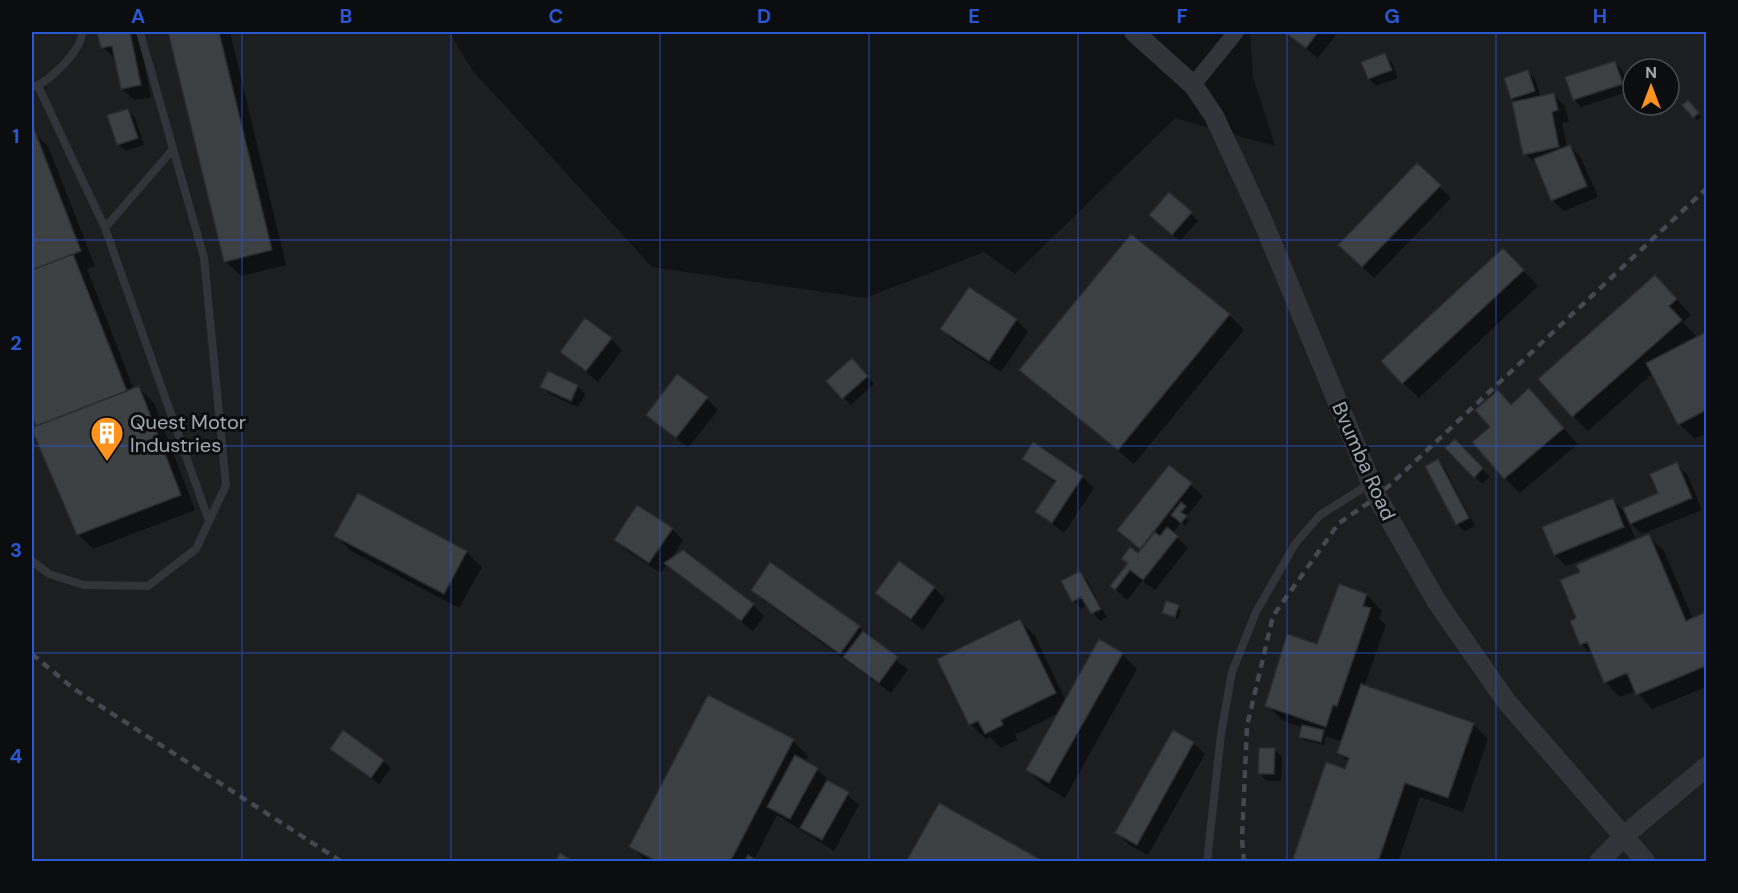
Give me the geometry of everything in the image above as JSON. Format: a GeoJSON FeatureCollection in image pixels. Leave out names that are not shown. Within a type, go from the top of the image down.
{"type":"FeatureCollection","features":[{"type":"Feature","properties":{"kind":"street","name":"Bvumba Road"},"geometry":{"type":"LineString","coordinates":[[1134,32],[1193,84],[1214,116],[1239,164],[1371,483],[1437,602],[1477,664],[1506,701],[1646,861]]}},
{"type":"Feature","properties":{"kind":"street"},"geometry":{"type":"LineString","coordinates":[[1193,84],[1236,32]]}},
{"type":"Feature","properties":{"kind":"street"},"geometry":{"type":"LineString","coordinates":[[1599,861],[1625,835],[1707,766]]}},
{"type":"Feature","properties":{"kind":"lane"},"geometry":{"type":"LineString","coordinates":[[82,32],[82,38],[63,66],[35,86],[105,228],[209,521]]}},
{"type":"Feature","properties":{"kind":"lane"},"geometry":{"type":"LineString","coordinates":[[32,561],[49,574],[84,585],[148,586],[196,549],[226,485],[204,258],[140,32]]}},
{"type":"Feature","properties":{"kind":"lane"},"geometry":{"type":"LineString","coordinates":[[105,228],[173,149]]}},
{"type":"Feature","properties":{"kind":"lane"},"geometry":{"type":"LineString","coordinates":[[1207,861],[1221,735],[1232,672],[1256,612],[1295,544],[1320,514],[1371,483]]}},
{"type":"Feature","properties":{"kind":"shaded area"},"geometry":{"type":"Polygon","coordinates":[[[32,32],[449,32],[473,71],[652,267],[865,298],[984,252],[1015,274],[1175,118],[1275,146],[1253,77],[1250,32],[1706,32],[1706,861],[32,861],[32,32]]]}},
{"type":"Feature","properties":{"kind":"building"},"geometry":{"type":"Polygon","coordinates":[[[97,32],[130,32],[141,85],[121,89],[112,46],[101,48],[97,32]]]}},
{"type":"Feature","properties":{"kind":"building"},"geometry":{"type":"Polygon","coordinates":[[[168,32],[219,32],[272,250],[224,262],[168,32]]]}},
{"type":"Feature","properties":{"kind":"building"},"geometry":{"type":"Polygon","coordinates":[[[1284,32],[1318,32],[1306,48],[1284,32]]]}},
{"type":"Feature","properties":{"kind":"building"},"geometry":{"type":"Polygon","coordinates":[[[1385,53],[1392,70],[1368,79],[1361,62],[1385,53]]]}},
{"type":"Feature","properties":{"kind":"building"},"geometry":{"type":"Polygon","coordinates":[[[1615,61],[1621,85],[1573,100],[1565,77],[1615,61]]]}},
{"type":"Feature","properties":{"kind":"building"},"geometry":{"type":"Polygon","coordinates":[[[1528,70],[1535,91],[1511,99],[1504,78],[1528,70]]]}},
{"type":"Feature","properties":{"kind":"building"},"geometry":{"type":"Polygon","coordinates":[[[1554,93],[1558,110],[1552,112],[1559,147],[1523,155],[1512,102],[1554,93]]]}},
{"type":"Feature","properties":{"kind":"building"},"geometry":{"type":"Polygon","coordinates":[[[1688,100],[1699,113],[1693,118],[1682,105],[1688,100]]]}},
{"type":"Feature","properties":{"kind":"building"},"geometry":{"type":"Polygon","coordinates":[[[128,109],[138,138],[117,145],[107,115],[128,109]]]}},
{"type":"Feature","properties":{"kind":"building"},"geometry":{"type":"Polygon","coordinates":[[[34,129],[81,251],[32,270],[32,130],[34,129]]]}},
{"type":"Feature","properties":{"kind":"building"},"geometry":{"type":"Polygon","coordinates":[[[1570,145],[1587,186],[1551,201],[1534,159],[1570,145]]]}},
{"type":"Feature","properties":{"kind":"building"},"geometry":{"type":"Polygon","coordinates":[[[1417,163],[1441,185],[1362,267],[1338,245],[1417,163]]]}},
{"type":"Feature","properties":{"kind":"building"},"geometry":{"type":"Polygon","coordinates":[[[1169,192],[1192,212],[1172,235],[1149,215],[1169,192]]]}},
{"type":"Feature","properties":{"kind":"building"},"geometry":{"type":"Polygon","coordinates":[[[1131,234],[1230,314],[1118,450],[1019,370],[1131,234]]]}},
{"type":"Feature","properties":{"kind":"building"},"geometry":{"type":"Polygon","coordinates":[[[1503,248],[1524,270],[1402,384],[1381,361],[1503,248]]]}},
{"type":"Feature","properties":{"kind":"building"},"geometry":{"type":"Polygon","coordinates":[[[73,254],[127,391],[36,426],[32,415],[32,270],[73,254]]]}},
{"type":"Feature","properties":{"kind":"building"},"geometry":{"type":"Polygon","coordinates":[[[1655,275],[1677,299],[1669,306],[1682,320],[1572,417],[1538,379],[1655,275]]]}},
{"type":"Feature","properties":{"kind":"building"},"geometry":{"type":"Polygon","coordinates":[[[969,287],[1017,319],[989,361],[940,329],[969,287]]]}},
{"type":"Feature","properties":{"kind":"building"},"geometry":{"type":"Polygon","coordinates":[[[585,318],[612,338],[586,371],[560,352],[585,318]]]}},
{"type":"Feature","properties":{"kind":"building"},"geometry":{"type":"Polygon","coordinates":[[[1706,332],[1706,410],[1678,425],[1646,363],[1706,332]]]}},
{"type":"Feature","properties":{"kind":"building"},"geometry":{"type":"Polygon","coordinates":[[[852,358],[868,376],[842,399],[826,381],[852,358]]]}},
{"type":"Feature","properties":{"kind":"building"},"geometry":{"type":"Polygon","coordinates":[[[548,371],[578,385],[571,401],[540,387],[548,371]]]}},
{"type":"Feature","properties":{"kind":"building"},"geometry":{"type":"Polygon","coordinates":[[[677,374],[708,397],[676,438],[646,415],[677,374]]]}},
{"type":"Feature","properties":{"kind":"building","name":"Quest Motor Industries"},"geometry":{"type":"Polygon","coordinates":[[[139,386],[181,495],[77,535],[32,430],[36,426],[139,386]]]}},
{"type":"Feature","properties":{"kind":"building"},"geometry":{"type":"Polygon","coordinates":[[[1529,388],[1564,428],[1504,479],[1472,442],[1490,427],[1475,410],[1498,390],[1511,405],[1529,388]]]}},
{"type":"Feature","properties":{"kind":"building"},"geometry":{"type":"Polygon","coordinates":[[[1455,439],[1483,468],[1474,478],[1445,448],[1455,439]]]}},
{"type":"Feature","properties":{"kind":"building"},"geometry":{"type":"Polygon","coordinates":[[[1033,442],[1083,476],[1052,523],[1035,512],[1056,481],[1022,459],[1033,442]]]}},
{"type":"Feature","properties":{"kind":"building"},"geometry":{"type":"Polygon","coordinates":[[[1438,459],[1469,518],[1456,525],[1425,466],[1438,459]]]}},
{"type":"Feature","properties":{"kind":"building"},"geometry":{"type":"Polygon","coordinates":[[[1677,462],[1692,498],[1630,524],[1623,508],[1658,493],[1650,474],[1677,462]]]}},
{"type":"Feature","properties":{"kind":"building"},"geometry":{"type":"Polygon","coordinates":[[[1169,465],[1192,483],[1140,549],[1117,530],[1169,465]]]}},
{"type":"Feature","properties":{"kind":"building"},"geometry":{"type":"Polygon","coordinates":[[[358,493],[467,551],[444,594],[334,536],[358,493]]]}},
{"type":"Feature","properties":{"kind":"building"},"geometry":{"type":"Polygon","coordinates":[[[1613,498],[1624,527],[1554,555],[1542,527],[1613,498]]]}},
{"type":"Feature","properties":{"kind":"building"},"geometry":{"type":"Polygon","coordinates":[[[1181,502],[1186,506],[1181,512],[1187,516],[1181,523],[1171,515],[1181,502]]]}},
{"type":"Feature","properties":{"kind":"building"},"geometry":{"type":"Polygon","coordinates":[[[637,505],[673,528],[649,563],[614,540],[637,505]]]}},
{"type":"Feature","properties":{"kind":"building"},"geometry":{"type":"Polygon","coordinates":[[[1167,527],[1178,536],[1143,580],[1130,570],[1115,590],[1110,586],[1128,563],[1121,559],[1130,547],[1138,553],[1155,532],[1160,536],[1167,527]]]}},
{"type":"Feature","properties":{"kind":"building"},"geometry":{"type":"Polygon","coordinates":[[[1649,534],[1686,621],[1706,612],[1706,666],[1636,695],[1627,673],[1604,683],[1587,642],[1580,645],[1570,621],[1576,618],[1560,580],[1580,572],[1576,565],[1649,534]]]}},
{"type":"Feature","properties":{"kind":"building"},"geometry":{"type":"Polygon","coordinates":[[[683,550],[754,604],[741,621],[664,563],[683,550]]]}},
{"type":"Feature","properties":{"kind":"building"},"geometry":{"type":"Polygon","coordinates":[[[899,561],[935,587],[911,619],[875,593],[899,561]]]}},
{"type":"Feature","properties":{"kind":"building"},"geometry":{"type":"Polygon","coordinates":[[[770,562],[860,626],[840,654],[751,590],[770,562]]]}},
{"type":"Feature","properties":{"kind":"building"},"geometry":{"type":"Polygon","coordinates":[[[1080,571],[1101,609],[1091,614],[1081,597],[1072,602],[1061,581],[1080,571]]]}},
{"type":"Feature","properties":{"kind":"building"},"geometry":{"type":"Polygon","coordinates":[[[1339,584],[1367,594],[1363,606],[1371,608],[1337,706],[1333,705],[1326,727],[1265,706],[1287,634],[1317,644],[1339,584]]]}},
{"type":"Feature","properties":{"kind":"building"},"geometry":{"type":"Polygon","coordinates":[[[1166,601],[1179,605],[1175,617],[1162,613],[1166,601]]]}},
{"type":"Feature","properties":{"kind":"building"},"geometry":{"type":"Polygon","coordinates":[[[1020,619],[1056,693],[1001,720],[1003,725],[985,734],[978,721],[969,725],[937,659],[1020,619]]]}},
{"type":"Feature","properties":{"kind":"building"},"geometry":{"type":"Polygon","coordinates":[[[863,631],[898,657],[879,683],[843,657],[863,631]]]}},
{"type":"Feature","properties":{"kind":"building"},"geometry":{"type":"Polygon","coordinates":[[[1099,639],[1123,653],[1049,783],[1026,770],[1099,639]]]}},
{"type":"Feature","properties":{"kind":"building"},"geometry":{"type":"Polygon","coordinates":[[[1361,684],[1474,723],[1448,798],[1405,783],[1378,862],[1292,862],[1326,762],[1345,769],[1349,758],[1337,753],[1361,684]]]}},
{"type":"Feature","properties":{"kind":"building"},"geometry":{"type":"Polygon","coordinates":[[[708,695],[794,739],[730,862],[658,862],[629,847],[708,695]]]}},
{"type":"Feature","properties":{"kind":"building"},"geometry":{"type":"Polygon","coordinates":[[[1302,725],[1324,730],[1321,742],[1299,737],[1302,725]]]}},
{"type":"Feature","properties":{"kind":"building"},"geometry":{"type":"Polygon","coordinates":[[[343,730],[384,760],[371,778],[330,749],[343,730]]]}},
{"type":"Feature","properties":{"kind":"building"},"geometry":{"type":"Polygon","coordinates":[[[1173,730],[1194,742],[1137,845],[1115,833],[1173,730]]]}},
{"type":"Feature","properties":{"kind":"building"},"geometry":{"type":"Polygon","coordinates":[[[1259,748],[1275,748],[1274,774],[1258,774],[1259,748]]]}},
{"type":"Feature","properties":{"kind":"building"},"geometry":{"type":"Polygon","coordinates":[[[795,755],[818,768],[790,819],[767,807],[795,755]]]}},
{"type":"Feature","properties":{"kind":"building"},"geometry":{"type":"Polygon","coordinates":[[[827,780],[849,792],[822,840],[800,828],[827,780]]]}},
{"type":"Feature","properties":{"kind":"building"},"geometry":{"type":"Polygon","coordinates":[[[939,803],[1045,862],[906,862],[939,803]]]}},
{"type":"Feature","properties":{"kind":"building"},"geometry":{"type":"Polygon","coordinates":[[[560,853],[575,862],[555,862],[560,853]]]}},
{"type":"Feature","properties":{"kind":"building"},"geometry":{"type":"Polygon","coordinates":[[[748,855],[759,862],[744,862],[748,855]]]}},
{"type":"Feature","properties":{"kind":"railway"},"geometry":{"type":"LineString","coordinates":[[1244,862],[1242,839],[1247,726],[1273,616],[1339,523],[1377,497],[1706,189]]}},
{"type":"Feature","properties":{"kind":"railway"},"geometry":{"type":"LineString","coordinates":[[32,654],[74,689],[342,862]]}},
{"type":"Feature","properties":{"kind":"place","name":"Quest Motor Industries"},"geometry":{"type":"Point","coordinates":[107,462]}}]}
